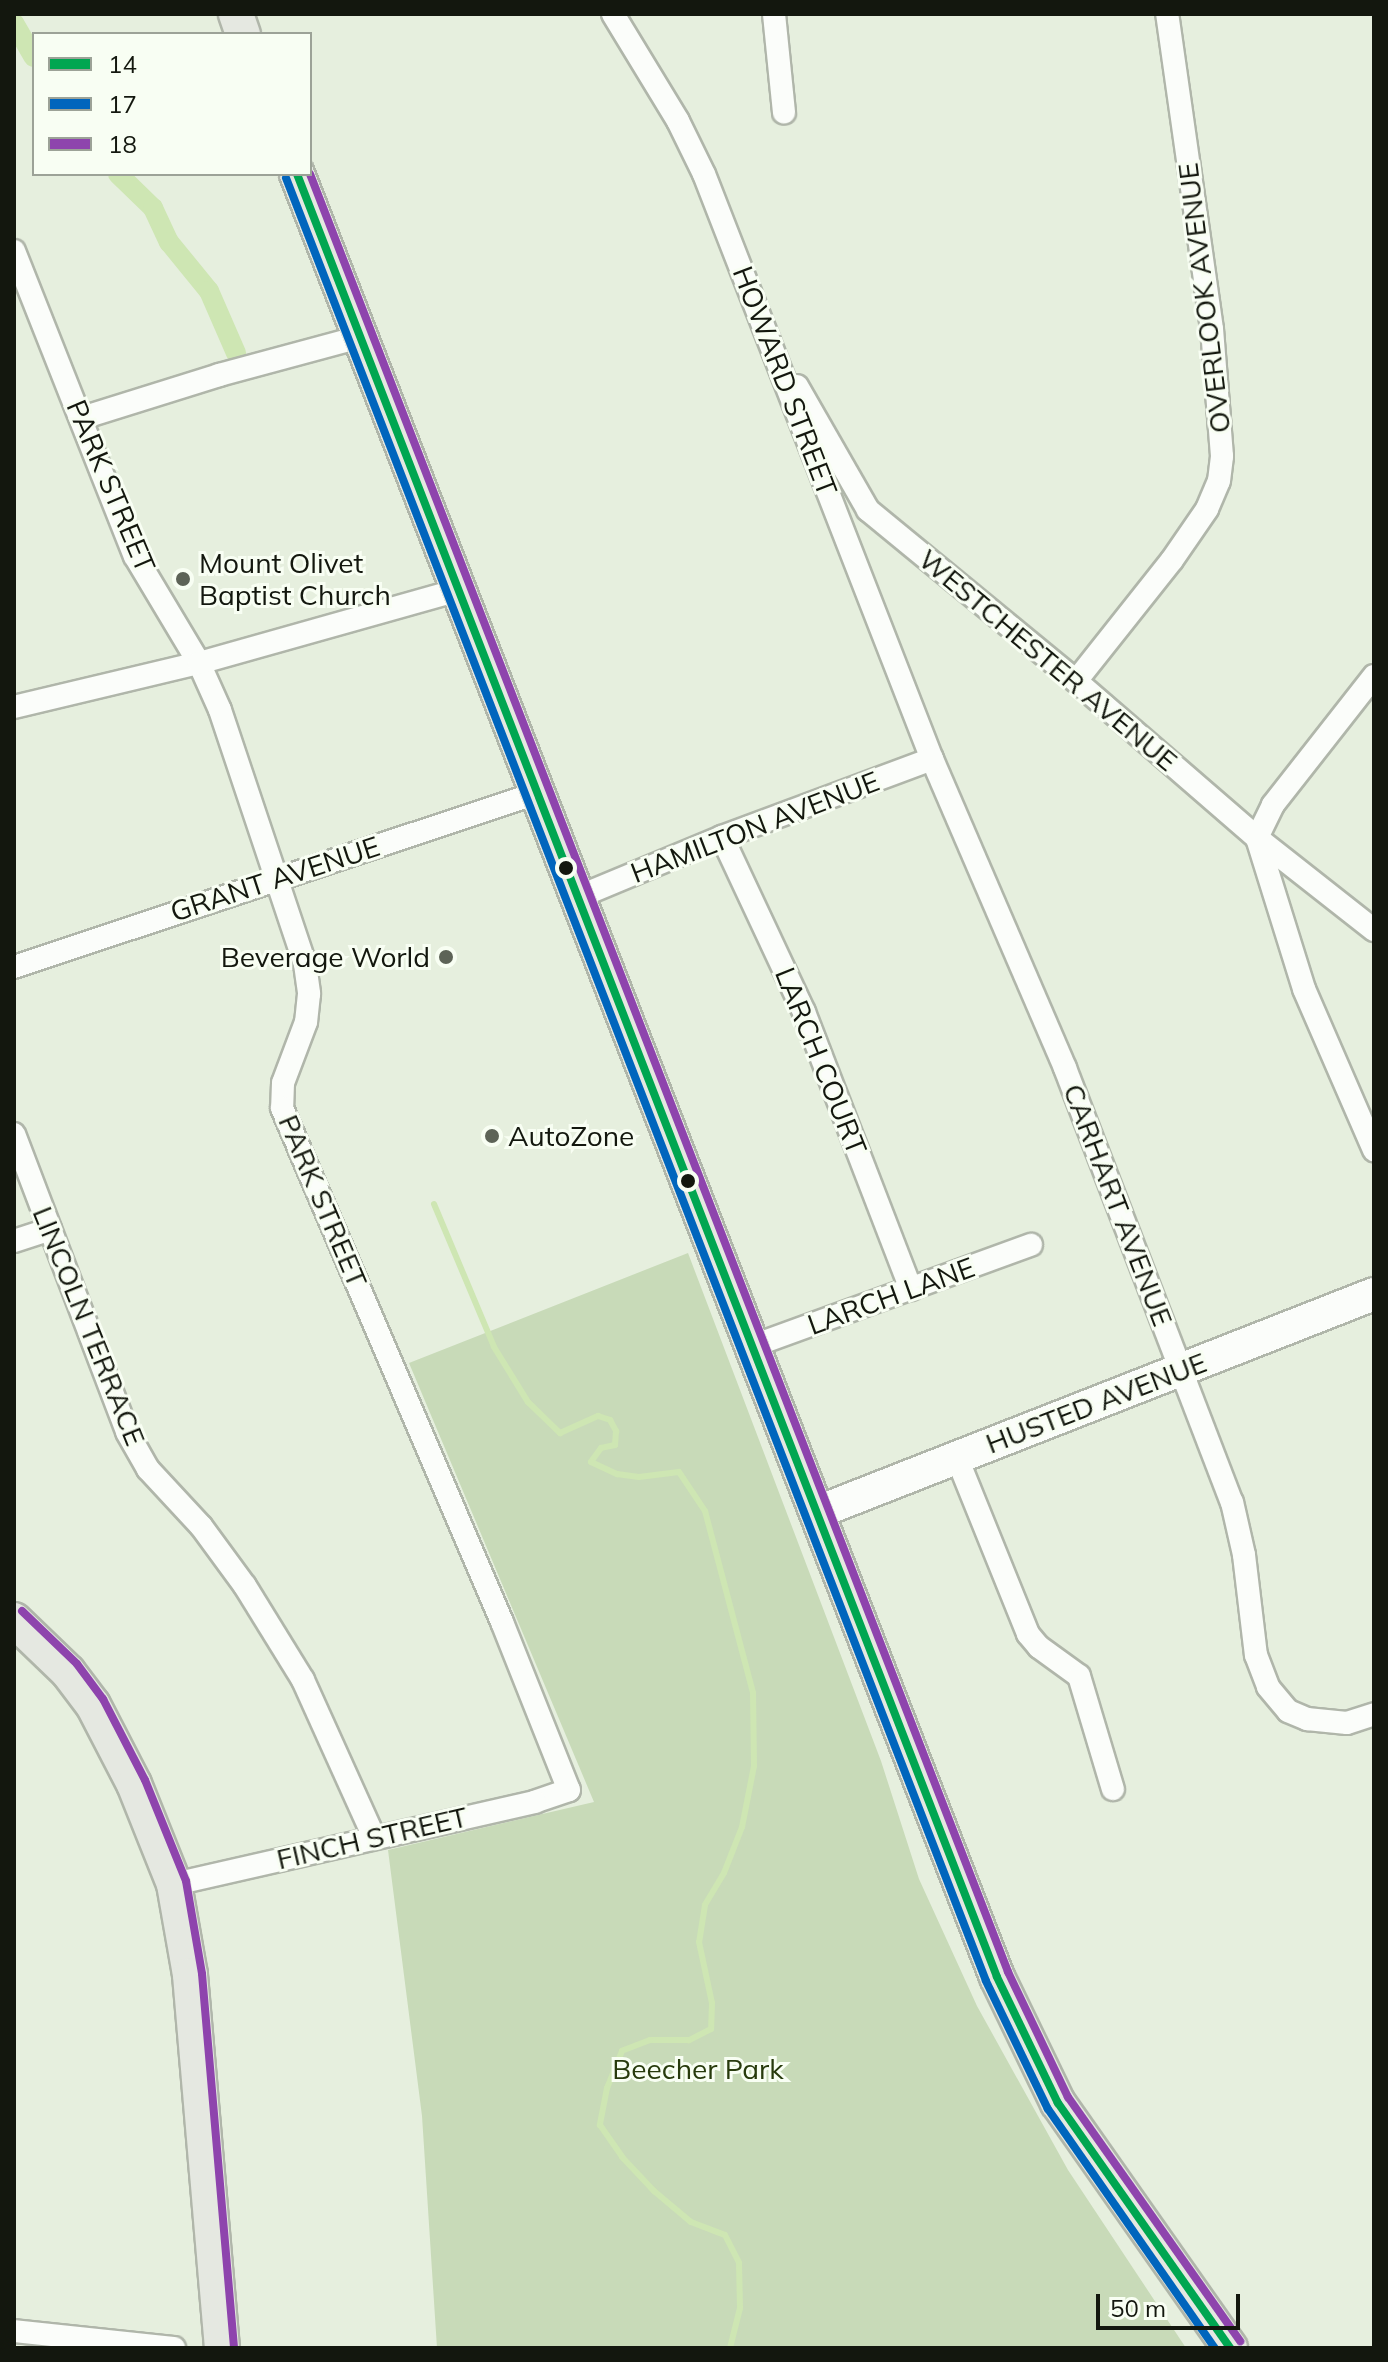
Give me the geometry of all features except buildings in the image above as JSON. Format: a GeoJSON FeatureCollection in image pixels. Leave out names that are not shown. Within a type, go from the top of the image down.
{"type":"FeatureCollection","features":[{"type":"Feature","properties":{"kind":"main road"},"geometry":{"type":"LineString","coordinates":[[298,176],[997,1977],[1058,2103],[1230,2348]]}},
{"type":"Feature","properties":{"kind":"main road"},"geometry":{"type":"LineString","coordinates":[[14,1620],[68,1672],[93,1705],[134,1784],[174,1884],[191,1989],[222,2348]]}},
{"type":"Feature","properties":{"kind":"street","name":"HOWARD STREET"},"geometry":{"type":"LineString","coordinates":[[613,14],[678,121],[704,174],[932,759]]}},
{"type":"Feature","properties":{"kind":"street"},"geometry":{"type":"LineString","coordinates":[[774,14],[784,112]]}},
{"type":"Feature","properties":{"kind":"street","name":"OVERLOOK AVENUE"},"geometry":{"type":"LineString","coordinates":[[1076,681],[1172,560],[1207,509],[1219,481],[1222,456],[1212,329],[1167,14]]}},
{"type":"Feature","properties":{"kind":"street","name":"PARK STREET"},"geometry":{"type":"LineString","coordinates":[[14,251],[135,556],[199,663],[220,710],[305,964],[309,994],[306,1022],[283,1083],[282,1108],[502,1622],[569,1790]]}},
{"type":"Feature","properties":{"kind":"street"},"geometry":{"type":"LineString","coordinates":[[82,418],[219,375],[360,337]]}},
{"type":"Feature","properties":{"kind":"street","name":"WESTCHESTER AVENUE"},"geometry":{"type":"LineString","coordinates":[[772,348],[820,421],[852,489],[868,510],[1076,681],[1257,838],[1374,930]]}},
{"type":"Feature","properties":{"kind":"street"},"geometry":{"type":"LineString","coordinates":[[14,707],[199,663],[459,590]]}},
{"type":"Feature","properties":{"kind":"street"},"geometry":{"type":"LineString","coordinates":[[1374,676],[1273,805],[1257,838],[1304,989],[1374,1150]]}},
{"type":"Feature","properties":{"kind":"street","name":"HAMILTON AVENUE"},"geometry":{"type":"LineString","coordinates":[[578,897],[722,837],[932,759]]}},
{"type":"Feature","properties":{"kind":"street","name":"CARHART AVENUE"},"geometry":{"type":"LineString","coordinates":[[932,759],[1065,1068],[1232,1502],[1244,1555],[1256,1655],[1268,1687],[1288,1711],[1307,1719],[1347,1723],[1374,1714]]}},
{"type":"Feature","properties":{"kind":"street","name":"GRANT AVENUE"},"geometry":{"type":"LineString","coordinates":[[14,967],[537,793]]}},
{"type":"Feature","properties":{"kind":"street","name":"LARCH COURT"},"geometry":{"type":"LineString","coordinates":[[722,837],[804,1012],[911,1289]]}},
{"type":"Feature","properties":{"kind":"street","name":"LINCOLN TERRACE"},"geometry":{"type":"LineString","coordinates":[[14,1134],[127,1432],[148,1469],[201,1526],[245,1586],[303,1680],[374,1837]]}},
{"type":"Feature","properties":{"kind":"street"},"geometry":{"type":"LineString","coordinates":[[14,1241],[50,1229]]}},
{"type":"Feature","properties":{"kind":"street","name":"LARCH LANE"},"geometry":{"type":"LineString","coordinates":[[750,1347],[1031,1245]]}},
{"type":"Feature","properties":{"kind":"street","name":"HUSTED AVENUE"},"geometry":{"type":"LineString","coordinates":[[818,1512],[1374,1294]]}},
{"type":"Feature","properties":{"kind":"street"},"geometry":{"type":"LineString","coordinates":[[957,1458],[1028,1634],[1039,1647],[1079,1676],[1113,1789]]}},
{"type":"Feature","properties":{"kind":"street","name":"FINCH STREET"},"geometry":{"type":"LineString","coordinates":[[174,1884],[535,1802],[569,1790]]}},
{"type":"Feature","properties":{"kind":"street"},"geometry":{"type":"LineString","coordinates":[[14,2331],[174,2348]]}},
{"type":"Feature","properties":{"kind":"green space","name":"Beecher Park"},"geometry":{"type":"Polygon","coordinates":[[[688,1253],[881,1761],[919,1879],[977,2006],[1068,2170],[1186,2348],[437,2348],[422,2116],[388,1850],[594,1802],[409,1363],[688,1253]]]}},
{"type":"Feature","properties":{"kind":"waterway"},"geometry":{"type":"LineString","coordinates":[[14,23],[32,54]]}},
{"type":"Feature","properties":{"kind":"waterway"},"geometry":{"type":"LineString","coordinates":[[120,176],[153,208],[169,242],[209,291],[236,353]]}},
{"type":"Feature","properties":{"kind":"waterway"},"geometry":{"type":"LineString","coordinates":[[434,1204],[494,1347],[528,1402],[560,1433],[598,1416],[610,1420],[616,1431],[615,1445],[601,1448],[591,1462],[617,1474],[639,1477],[679,1472],[705,1511],[753,1693],[754,1766],[742,1827],[724,1873],[705,1905],[699,1942],[712,2003],[711,2029],[689,2040],[650,2040],[622,2051],[607,2088],[600,2125],[622,2157],[654,2191],[691,2222],[725,2235],[739,2263],[740,2308],[730,2348]]}},
{"type":"Feature","properties":{"kind":"transit line","name":"14"},"geometry":{"type":"LineString","coordinates":[[298,176],[997,1977],[1058,2103],[1230,2348]]}},
{"type":"Feature","properties":{"kind":"transit line","name":"18"},"geometry":{"type":"LineString","coordinates":[[311,176],[1008,1972],[1068,2097],[1240,2341]]}},
{"type":"Feature","properties":{"kind":"transit line","name":"17"},"geometry":{"type":"LineString","coordinates":[[286,178],[986,1981],[1048,2109],[1215,2348]]}},
{"type":"Feature","properties":{"kind":"transit line","name":"18"},"geometry":{"type":"LineString","coordinates":[[22,1611],[77,1664],[103,1699],[145,1780],[186,1881],[202,1974],[234,2347]]}},
{"type":"Feature","properties":{"kind":"place","name":"Mount Olivet Baptist Church"},"geometry":{"type":"Point","coordinates":[183,579]}},
{"type":"Feature","properties":{"kind":"place","name":"Beverage World"},"geometry":{"type":"Point","coordinates":[446,957]}},
{"type":"Feature","properties":{"kind":"place","name":"AutoZone"},"geometry":{"type":"Point","coordinates":[492,1136]}}]}
